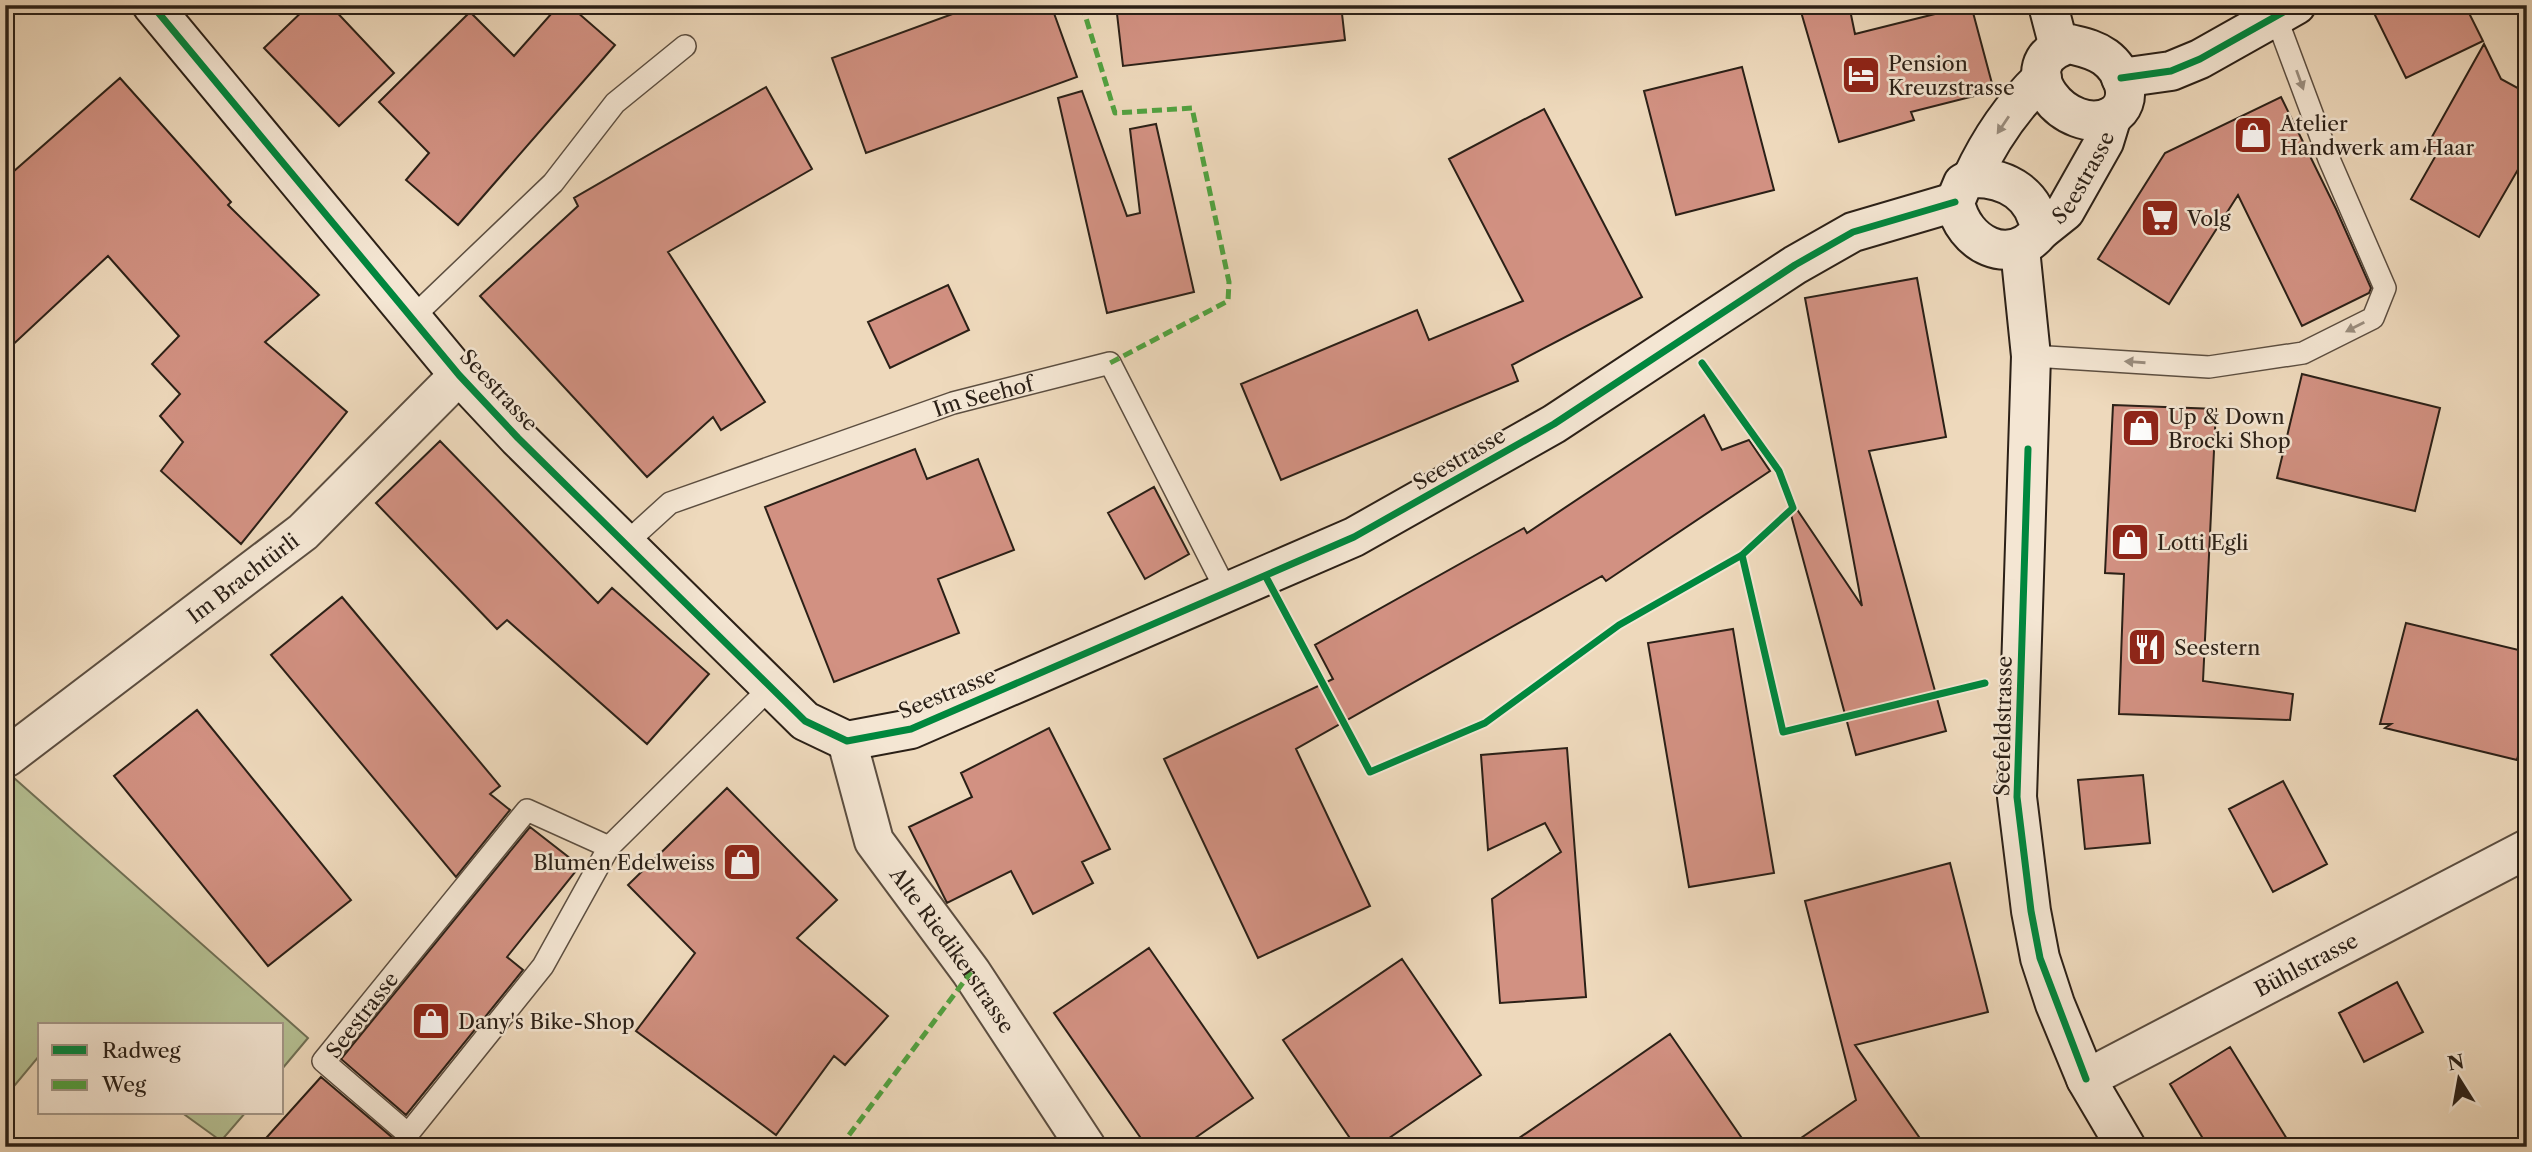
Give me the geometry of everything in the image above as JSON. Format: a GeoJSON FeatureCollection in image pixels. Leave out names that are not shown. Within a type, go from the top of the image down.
{"type":"FeatureCollection","features":[{"type":"Feature","properties":{"kind":"street","name":"Seestrasse"},"geometry":{"type":"LineString","coordinates":[[152,5],[458,375],[805,722],[848,741],[911,729],[1228,594],[1354,537],[1441,491],[1554,424],[1784,272],[1853,232],[1964,190]]}},
{"type":"Feature","properties":{"kind":"street"},"geometry":{"type":"LineString","coordinates":[[1964,190],[2003,181],[2016,189],[2034,207],[2030,240],[2012,251],[1991,247],[1969,233],[1964,190],[1982,156],[2022,97],[2050,63],[2070,44],[2094,50],[2106,58],[2121,78],[2125,99],[2112,116],[2096,121],[2068,113],[2047,94],[2050,63],[2048,5]]}},
{"type":"Feature","properties":{"kind":"street"},"geometry":{"type":"LineString","coordinates":[[2121,78],[2171,71],[2200,59],[2286,11]]}},
{"type":"Feature","properties":{"kind":"street","name":"Seestrasse"},"geometry":{"type":"LineString","coordinates":[[2030,240],[2065,211],[2104,142],[2112,116]]}},
{"type":"Feature","properties":{"kind":"street","name":"Seefeldstrasse"},"geometry":{"type":"LineString","coordinates":[[2030,240],[2031,356],[2017,797],[2031,911],[2040,958],[2086,1079],[2126,1147]]}},
{"type":"Feature","properties":{"kind":"street","name":"Im Brachtürli"},"geometry":{"type":"LineString","coordinates":[[7,757],[303,532],[458,375]]}},
{"type":"Feature","properties":{"kind":"street","name":"Alte Riedikerstrasse"},"geometry":{"type":"LineString","coordinates":[[848,741],[874,841],[971,972],[1086,1147]]}},
{"type":"Feature","properties":{"kind":"street","name":"Bühlstrasse"},"geometry":{"type":"LineString","coordinates":[[2086,1079],[2527,849]]}},
{"type":"Feature","properties":{"kind":"lane"},"geometry":{"type":"LineString","coordinates":[[2031,356],[2209,366],[2303,353],[2373,318],[2385,288],[2329,159],[2286,11]]}},
{"type":"Feature","properties":{"kind":"lane"},"geometry":{"type":"LineString","coordinates":[[412,318],[553,183],[615,103],[685,46]]}},
{"type":"Feature","properties":{"kind":"lane","name":"Im Seehof"},"geometry":{"type":"LineString","coordinates":[[625,544],[670,503],[953,402],[1110,363],[1228,594]]}},
{"type":"Feature","properties":{"kind":"lane","name":"Seestrasse"},"geometry":{"type":"LineString","coordinates":[[609,847],[527,810],[323,1061],[408,1134],[543,966],[609,847],[770,688]]}},
{"type":"Feature","properties":{"kind":"green space"},"geometry":{"type":"Polygon","coordinates":[[[5,770],[308,1038],[284,1067],[284,1023],[38,1023],[38,1057],[5,1097],[5,770]]]}},
{"type":"Feature","properties":{"kind":"green space"},"geometry":{"type":"Polygon","coordinates":[[[184,1114],[244,1114],[221,1141],[184,1114]]]}},
{"type":"Feature","properties":{"kind":"building"},"geometry":{"type":"Polygon","coordinates":[[[309,5],[330,5],[394,73],[339,126],[264,48],[309,5]]]}},
{"type":"Feature","properties":{"kind":"building"},"geometry":{"type":"Polygon","coordinates":[[[559,5],[569,5],[615,45],[458,225],[406,180],[429,153],[379,102],[470,12],[514,56],[559,5]]]}},
{"type":"Feature","properties":{"kind":"building"},"geometry":{"type":"Polygon","coordinates":[[[977,5],[1051,5],[1077,77],[866,153],[832,58],[977,5]]]}},
{"type":"Feature","properties":{"kind":"building"},"geometry":{"type":"Polygon","coordinates":[[[1116,5],[1341,5],[1345,40],[1123,66],[1116,5]]]}},
{"type":"Feature","properties":{"kind":"building"},"geometry":{"type":"Polygon","coordinates":[[[1799,5],[1849,5],[1855,34],[1971,5],[1994,91],[1911,112],[1914,120],[1839,142],[1799,5]]]}},
{"type":"Feature","properties":{"kind":"building"},"geometry":{"type":"Polygon","coordinates":[[[2370,5],[2465,5],[2483,41],[2406,78],[2370,5]]]}},
{"type":"Feature","properties":{"kind":"building"},"geometry":{"type":"Polygon","coordinates":[[[2484,44],[2501,79],[2527,93],[2527,154],[2479,237],[2411,199],[2435,157],[2424,151],[2484,44]]]}},
{"type":"Feature","properties":{"kind":"building"},"geometry":{"type":"Polygon","coordinates":[[[1742,67],[1774,190],[1676,215],[1644,91],[1742,67]]]}},
{"type":"Feature","properties":{"kind":"building"},"geometry":{"type":"Polygon","coordinates":[[[120,78],[231,202],[228,205],[319,295],[265,342],[347,412],[241,544],[161,471],[183,442],[160,416],[180,394],[152,364],[179,336],[108,256],[5,352],[5,179],[120,78]]]}},
{"type":"Feature","properties":{"kind":"building"},"geometry":{"type":"Polygon","coordinates":[[[766,87],[812,169],[668,252],[765,402],[721,430],[713,417],[647,477],[480,296],[578,206],[574,198],[766,87]]]}},
{"type":"Feature","properties":{"kind":"building"},"geometry":{"type":"Polygon","coordinates":[[[1082,91],[1127,216],[1140,213],[1130,129],[1156,124],[1194,292],[1107,313],[1058,98],[1082,91]]]}},
{"type":"Feature","properties":{"kind":"building"},"geometry":{"type":"Polygon","coordinates":[[[2281,97],[2336,209],[2371,288],[2369,293],[2302,326],[2238,195],[2169,304],[2098,259],[2165,153],[2281,97]]]}},
{"type":"Feature","properties":{"kind":"building"},"geometry":{"type":"Polygon","coordinates":[[[1544,109],[1642,297],[1512,365],[1518,381],[1281,480],[1241,384],[1417,310],[1429,340],[1523,301],[1449,159],[1544,109]]]}},
{"type":"Feature","properties":{"kind":"building"},"geometry":{"type":"Polygon","coordinates":[[[1917,278],[1946,437],[1869,451],[1946,731],[1856,755],[1790,511],[1796,508],[1862,606],[1805,298],[1917,278]]]}},
{"type":"Feature","properties":{"kind":"building"},"geometry":{"type":"Polygon","coordinates":[[[948,285],[969,330],[890,368],[868,322],[948,285]]]}},
{"type":"Feature","properties":{"kind":"building"},"geometry":{"type":"Polygon","coordinates":[[[2302,374],[2440,408],[2415,511],[2277,478],[2302,374]]]}},
{"type":"Feature","properties":{"kind":"building"},"geometry":{"type":"Polygon","coordinates":[[[2113,405],[2216,409],[2203,681],[2293,694],[2290,720],[2119,714],[2124,574],[2105,573],[2113,405]]]}},
{"type":"Feature","properties":{"kind":"building"},"geometry":{"type":"Polygon","coordinates":[[[1704,415],[1722,450],[1749,440],[1770,471],[1606,581],[1602,576],[1296,749],[1370,906],[1258,958],[1164,759],[1333,679],[1315,645],[1524,528],[1527,533],[1704,415]]]}},
{"type":"Feature","properties":{"kind":"building"},"geometry":{"type":"Polygon","coordinates":[[[440,441],[598,603],[612,588],[709,674],[647,744],[507,620],[497,629],[376,503],[440,441]]]}},
{"type":"Feature","properties":{"kind":"building"},"geometry":{"type":"Polygon","coordinates":[[[915,449],[927,479],[978,459],[1014,550],[938,579],[959,633],[834,682],[765,507],[915,449]]]}},
{"type":"Feature","properties":{"kind":"building"},"geometry":{"type":"Polygon","coordinates":[[[1154,487],[1189,554],[1145,579],[1108,513],[1154,487]]]}},
{"type":"Feature","properties":{"kind":"building"},"geometry":{"type":"Polygon","coordinates":[[[342,597],[500,786],[490,794],[510,810],[456,877],[271,655],[342,597]]]}},
{"type":"Feature","properties":{"kind":"building"},"geometry":{"type":"Polygon","coordinates":[[[2406,623],[2527,652],[2527,721],[2517,760],[2385,728],[2391,724],[2380,724],[2406,623]]]}},
{"type":"Feature","properties":{"kind":"building"},"geometry":{"type":"Polygon","coordinates":[[[1733,629],[1774,873],[1689,887],[1648,643],[1733,629]]]}},
{"type":"Feature","properties":{"kind":"building"},"geometry":{"type":"Polygon","coordinates":[[[197,710],[351,900],[268,966],[114,776],[197,710]]]}},
{"type":"Feature","properties":{"kind":"building"},"geometry":{"type":"Polygon","coordinates":[[[1049,728],[1110,849],[1082,862],[1093,883],[1033,914],[1011,871],[947,903],[909,827],[972,797],[961,773],[1049,728]]]}},
{"type":"Feature","properties":{"kind":"building"},"geometry":{"type":"Polygon","coordinates":[[[1567,748],[1586,997],[1500,1003],[1492,899],[1561,852],[1545,823],[1488,850],[1481,755],[1567,748]]]}},
{"type":"Feature","properties":{"kind":"building"},"geometry":{"type":"Polygon","coordinates":[[[2143,775],[2150,843],[2085,849],[2078,780],[2143,775]]]}},
{"type":"Feature","properties":{"kind":"building"},"geometry":{"type":"Polygon","coordinates":[[[2283,781],[2327,864],[2273,892],[2229,809],[2283,781]]]}},
{"type":"Feature","properties":{"kind":"building"},"geometry":{"type":"Polygon","coordinates":[[[727,788],[837,900],[797,938],[888,1016],[845,1065],[834,1056],[776,1135],[636,1031],[695,953],[628,885],[727,788]]]}},
{"type":"Feature","properties":{"kind":"building"},"geometry":{"type":"Polygon","coordinates":[[[530,827],[580,866],[507,957],[523,970],[406,1115],[341,1059],[530,827]]]}},
{"type":"Feature","properties":{"kind":"building"},"geometry":{"type":"Polygon","coordinates":[[[1950,863],[1988,1012],[1855,1045],[1926,1147],[1788,1147],[1856,1100],[1805,901],[1950,863]]]}},
{"type":"Feature","properties":{"kind":"building"},"geometry":{"type":"Polygon","coordinates":[[[1149,948],[1253,1098],[1182,1147],[1147,1147],[1054,1013],[1149,948]]]}},
{"type":"Feature","properties":{"kind":"building"},"geometry":{"type":"Polygon","coordinates":[[[1402,959],[1481,1075],[1376,1147],[1356,1147],[1283,1040],[1402,959]]]}},
{"type":"Feature","properties":{"kind":"building"},"geometry":{"type":"Polygon","coordinates":[[[2397,982],[2423,1032],[2364,1062],[2339,1013],[2397,982]]]}},
{"type":"Feature","properties":{"kind":"building"},"geometry":{"type":"Polygon","coordinates":[[[1670,1034],[1748,1147],[1506,1147],[1595,1086],[1670,1034]]]}},
{"type":"Feature","properties":{"kind":"building"},"geometry":{"type":"Polygon","coordinates":[[[2230,1047],[2292,1147],[2208,1147],[2170,1084],[2230,1047]]]}},
{"type":"Feature","properties":{"kind":"building"},"geometry":{"type":"Polygon","coordinates":[[[321,1077],[394,1139],[388,1147],[258,1147],[321,1077]]]}},
{"type":"Feature","properties":{"kind":"marked path"},"geometry":{"type":"LineString","coordinates":[[1082,5],[1115,113],[1192,108],[1229,282],[1228,301],[1110,363]]}},
{"type":"Feature","properties":{"kind":"marked path"},"geometry":{"type":"LineString","coordinates":[[840,1147],[971,972]]}},
{"type":"Feature","properties":{"kind":"cycle path"},"geometry":{"type":"LineString","coordinates":[[152,5],[459,375],[518,438],[805,721],[847,741],[911,729],[1354,537],[1554,424],[1795,265],[1853,232],[1955,202]]}},
{"type":"Feature","properties":{"kind":"cycle path"},"geometry":{"type":"LineString","coordinates":[[2121,78],[2171,71],[2200,59],[2296,5]]}},
{"type":"Feature","properties":{"kind":"cycle path"},"geometry":{"type":"LineString","coordinates":[[1266,577],[1370,772],[1485,723],[1619,625],[1742,555],[1793,508],[1779,471],[1702,363]]}},
{"type":"Feature","properties":{"kind":"cycle path"},"geometry":{"type":"LineString","coordinates":[[2028,449],[2017,797],[2031,911],[2040,958],[2086,1079]]}},
{"type":"Feature","properties":{"kind":"cycle path"},"geometry":{"type":"LineString","coordinates":[[1742,555],[1783,732],[1985,683]]}},
{"type":"Feature","properties":{"kind":"place","name":"Pension Kreuzstrasse"},"geometry":{"type":"Point","coordinates":[1861,75]}},
{"type":"Feature","properties":{"kind":"place","name":"Atelier Handwerk am Haar"},"geometry":{"type":"Point","coordinates":[2253,135]}},
{"type":"Feature","properties":{"kind":"place","name":"Volg"},"geometry":{"type":"Point","coordinates":[2160,218]}},
{"type":"Feature","properties":{"kind":"place","name":"Up & Down Brocki Shop"},"geometry":{"type":"Point","coordinates":[2141,428]}},
{"type":"Feature","properties":{"kind":"place","name":"Lotti Egli"},"geometry":{"type":"Point","coordinates":[2130,542]}},
{"type":"Feature","properties":{"kind":"place","name":"Seestern"},"geometry":{"type":"Point","coordinates":[2147,647]}},
{"type":"Feature","properties":{"kind":"place","name":"Blumen Edelweiss"},"geometry":{"type":"Point","coordinates":[742,862]}},
{"type":"Feature","properties":{"kind":"place","name":"Dany's Bike-Shop"},"geometry":{"type":"Point","coordinates":[431,1021]}}]}
